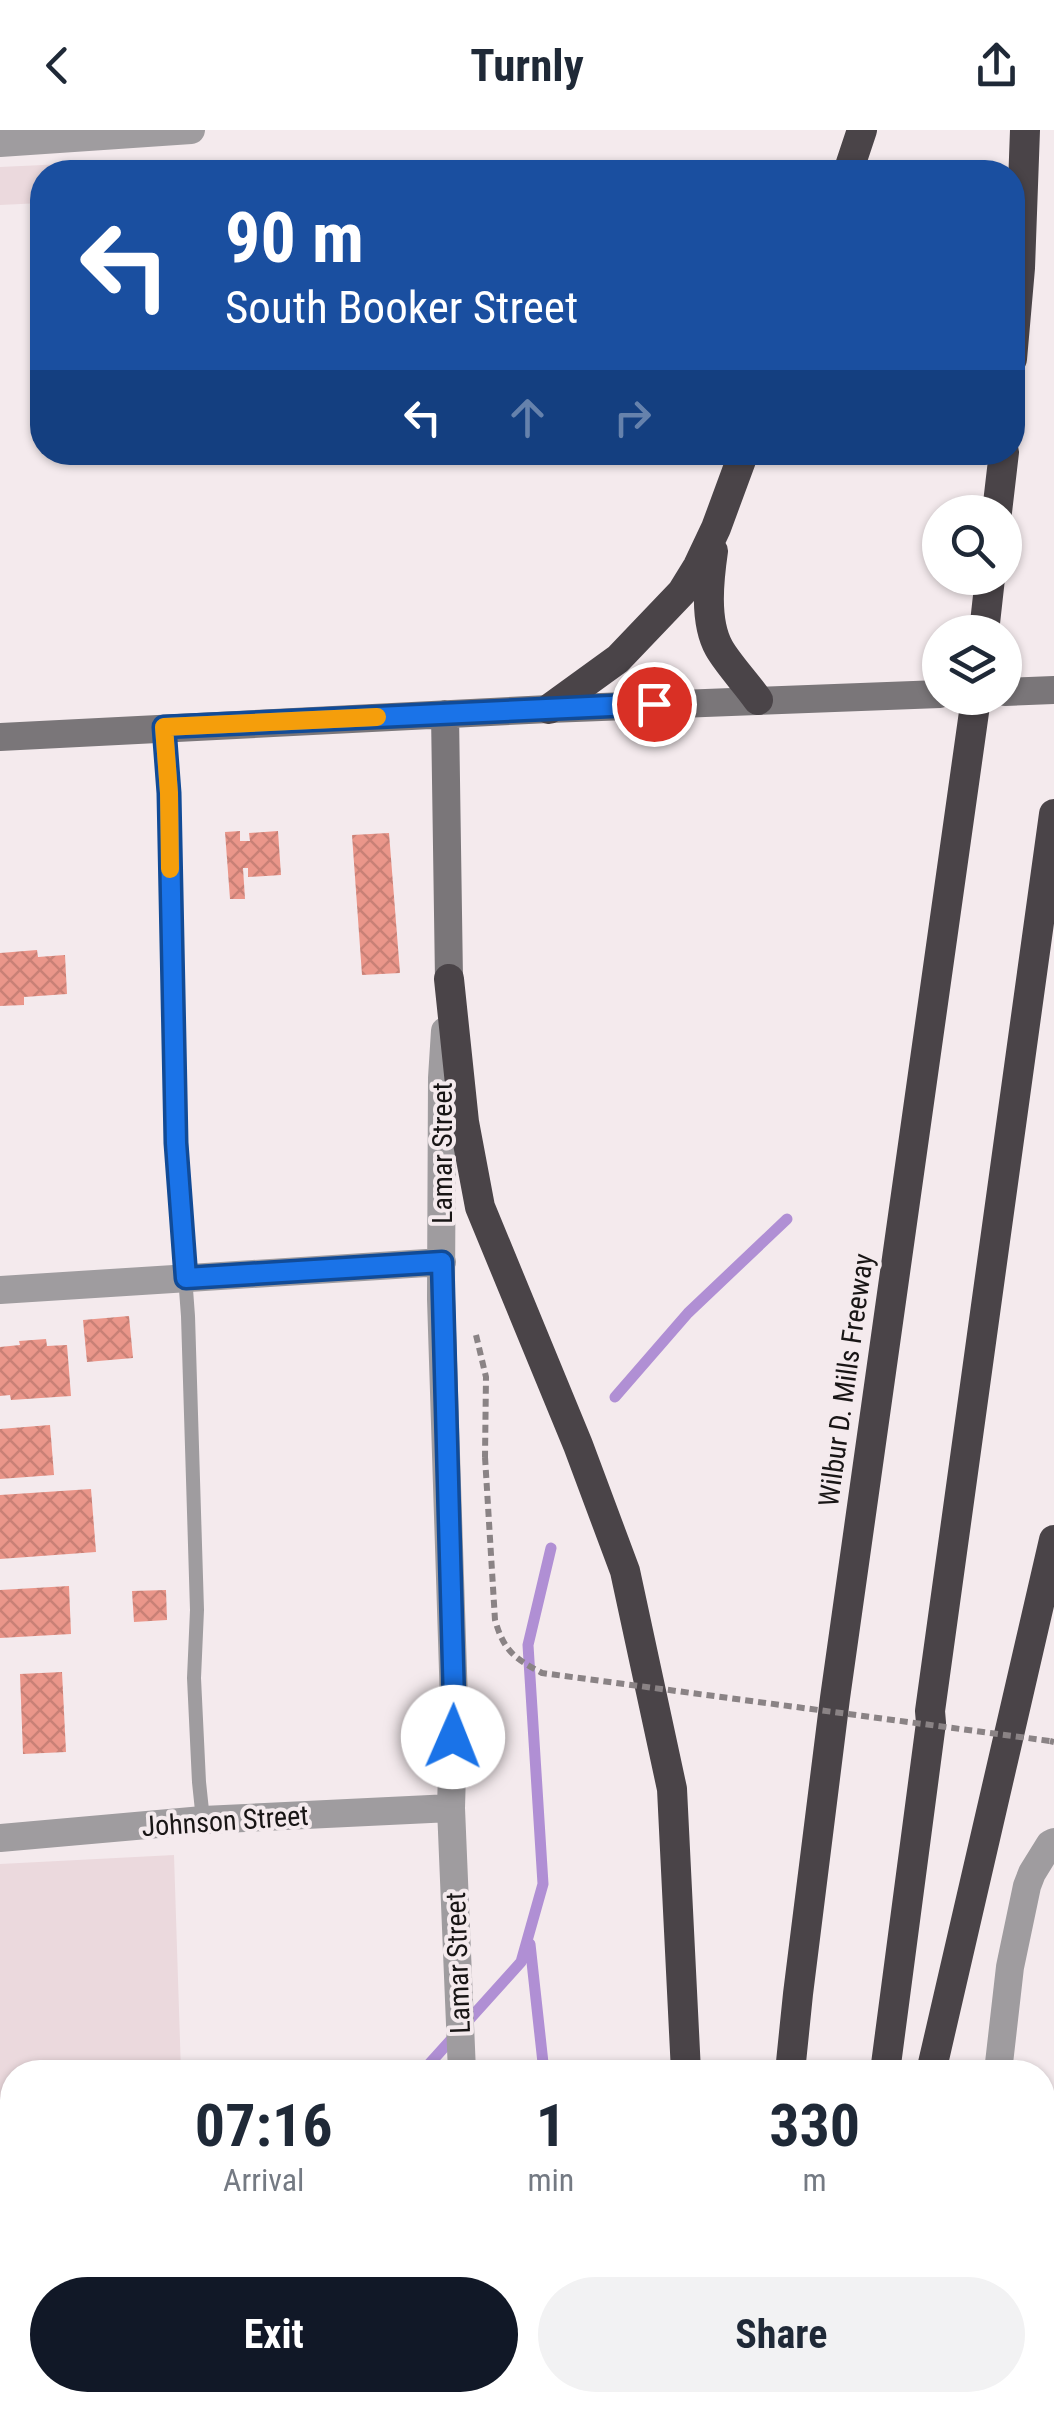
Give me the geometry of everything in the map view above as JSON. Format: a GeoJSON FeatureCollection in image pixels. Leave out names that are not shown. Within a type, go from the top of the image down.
{"type":"FeatureCollection","features":[{"type":"Feature","properties":{"kind":"highway"},"geometry":{"type":"LineString","coordinates":[[852,160],[862,130]]}},
{"type":"Feature","properties":{"kind":"highway"},"geometry":{"type":"LineString","coordinates":[[1023,160],[1024,130]]}},
{"type":"Feature","properties":{"kind":"highway"},"geometry":{"type":"LineString","coordinates":[[549,708],[618,659],[682,592],[716,528],[739,465]]}},
{"type":"Feature","properties":{"kind":"highway"},"geometry":{"type":"LineString","coordinates":[[999,495],[1002,465]]}},
{"type":"Feature","properties":{"kind":"highway"},"geometry":{"type":"LineString","coordinates":[[716,528],[708,586],[717,646],[758,700]]}},
{"type":"Feature","properties":{"kind":"highway","name":"Wilbur D. Mills Freeway"},"geometry":{"type":"LineString","coordinates":[[791,2060],[838,1678],[974,715]]}},
{"type":"Feature","properties":{"kind":"highway"},"geometry":{"type":"LineString","coordinates":[[886,2060],[1054,814]]}},
{"type":"Feature","properties":{"kind":"highway"},"geometry":{"type":"LineString","coordinates":[[449,979],[464,1122],[480,1207],[626,1571],[672,1789],[685,2060]]}},
{"type":"Feature","properties":{"kind":"highway"},"geometry":{"type":"LineString","coordinates":[[934,2060],[1054,1540]]}},
{"type":"Feature","properties":{"kind":"main road"},"geometry":{"type":"LineString","coordinates":[[1022,691],[1054,690]]}},
{"type":"Feature","properties":{"kind":"main road"},"geometry":{"type":"LineString","coordinates":[[0,737],[549,708],[922,695]]}},
{"type":"Feature","properties":{"kind":"main road","name":"Lamar Street"},"geometry":{"type":"LineString","coordinates":[[445,714],[449,979]]}},
{"type":"Feature","properties":{"kind":"street"},"geometry":{"type":"LineString","coordinates":[[0,143],[191,130]]}},
{"type":"Feature","properties":{"kind":"street","name":"Lamar Street"},"geometry":{"type":"LineString","coordinates":[[449,979],[442,1078],[442,1262],[454,1702],[451,1808],[462,2060]]}},
{"type":"Feature","properties":{"kind":"street"},"geometry":{"type":"LineString","coordinates":[[0,1290],[442,1262]]}},
{"type":"Feature","properties":{"kind":"street","name":"Johnson Street"},"geometry":{"type":"LineString","coordinates":[[0,1838],[203,1820],[451,1808]]}},
{"type":"Feature","properties":{"kind":"street"},"geometry":{"type":"LineString","coordinates":[[999,2060],[1010,1966],[1028,1886],[1052,1843]]}},
{"type":"Feature","properties":{"kind":"lane"},"geometry":{"type":"LineString","coordinates":[[164,727],[169,793],[176,1143],[186,1278],[197,1610],[194,1678],[203,1820]]}},
{"type":"Feature","properties":{"kind":"path"},"geometry":{"type":"LineString","coordinates":[[485,1457],[495,1620],[502,1643],[542,1673],[1052,1741]]}},
{"type":"Feature","properties":{"kind":"shaded area"},"geometry":{"type":"Polygon","coordinates":[[[30,166],[30,204],[0,205],[0,167],[30,166]]]}},
{"type":"Feature","properties":{"kind":"shaded area"},"geometry":{"type":"Polygon","coordinates":[[[174,1855],[181,2060],[0,2060],[0,1864],[174,1855]]]}},
{"type":"Feature","properties":{"kind":"building"},"geometry":{"type":"Polygon","coordinates":[[[240,831],[240,841],[250,841],[249,833],[278,831],[281,875],[248,877],[248,868],[243,868],[245,899],[230,899],[225,832],[240,831]]]}},
{"type":"Feature","properties":{"kind":"building"},"geometry":{"type":"Polygon","coordinates":[[[389,833],[400,973],[362,975],[352,835],[389,833]]]}},
{"type":"Feature","properties":{"kind":"building"},"geometry":{"type":"Polygon","coordinates":[[[37,950],[38,957],[65,955],[67,994],[24,997],[24,1005],[0,1006],[0,953],[37,950]]]}},
{"type":"Feature","properties":{"kind":"building"},"geometry":{"type":"Polygon","coordinates":[[[129,1316],[133,1358],[87,1362],[83,1320],[129,1316]]]}},
{"type":"Feature","properties":{"kind":"building"},"geometry":{"type":"Polygon","coordinates":[[[46,1339],[47,1346],[67,1345],[71,1396],[11,1400],[10,1395],[0,1396],[0,1347],[46,1339]]]}},
{"type":"Feature","properties":{"kind":"building"},"geometry":{"type":"Polygon","coordinates":[[[50,1425],[54,1475],[0,1479],[0,1429],[50,1425]]]}},
{"type":"Feature","properties":{"kind":"building"},"geometry":{"type":"Polygon","coordinates":[[[91,1489],[96,1552],[0,1559],[0,1495],[91,1489]]]}},
{"type":"Feature","properties":{"kind":"building"},"geometry":{"type":"Polygon","coordinates":[[[69,1586],[71,1634],[0,1638],[0,1590],[69,1586]]]}},
{"type":"Feature","properties":{"kind":"building"},"geometry":{"type":"Polygon","coordinates":[[[166,1590],[167,1620],[134,1622],[132,1591],[166,1590]]]}},
{"type":"Feature","properties":{"kind":"building"},"geometry":{"type":"Polygon","coordinates":[[[62,1672],[66,1752],[23,1754],[20,1674],[62,1672]]]}},
{"type":"Feature","properties":{"kind":"waterway"},"geometry":{"type":"LineString","coordinates":[[615,1397],[688,1313],[787,1219]]}},
{"type":"Feature","properties":{"kind":"waterway"},"geometry":{"type":"LineString","coordinates":[[433,2060],[521,1962],[543,1884],[528,1645],[551,1548]]}},
{"type":"Feature","properties":{"kind":"waterway"},"geometry":{"type":"LineString","coordinates":[[530,1944],[543,2060]]}},
{"type":"Feature","properties":{"kind":"slow traffic"},"geometry":{"type":"LineString","coordinates":[[170,869],[164,727],[377,717]]}},
{"type":"Feature","properties":{"kind":"route"},"geometry":{"type":"LineString","coordinates":[[453,1737],[442,1262],[186,1278],[176,1143],[169,793],[164,727],[654,704]]}}]}
